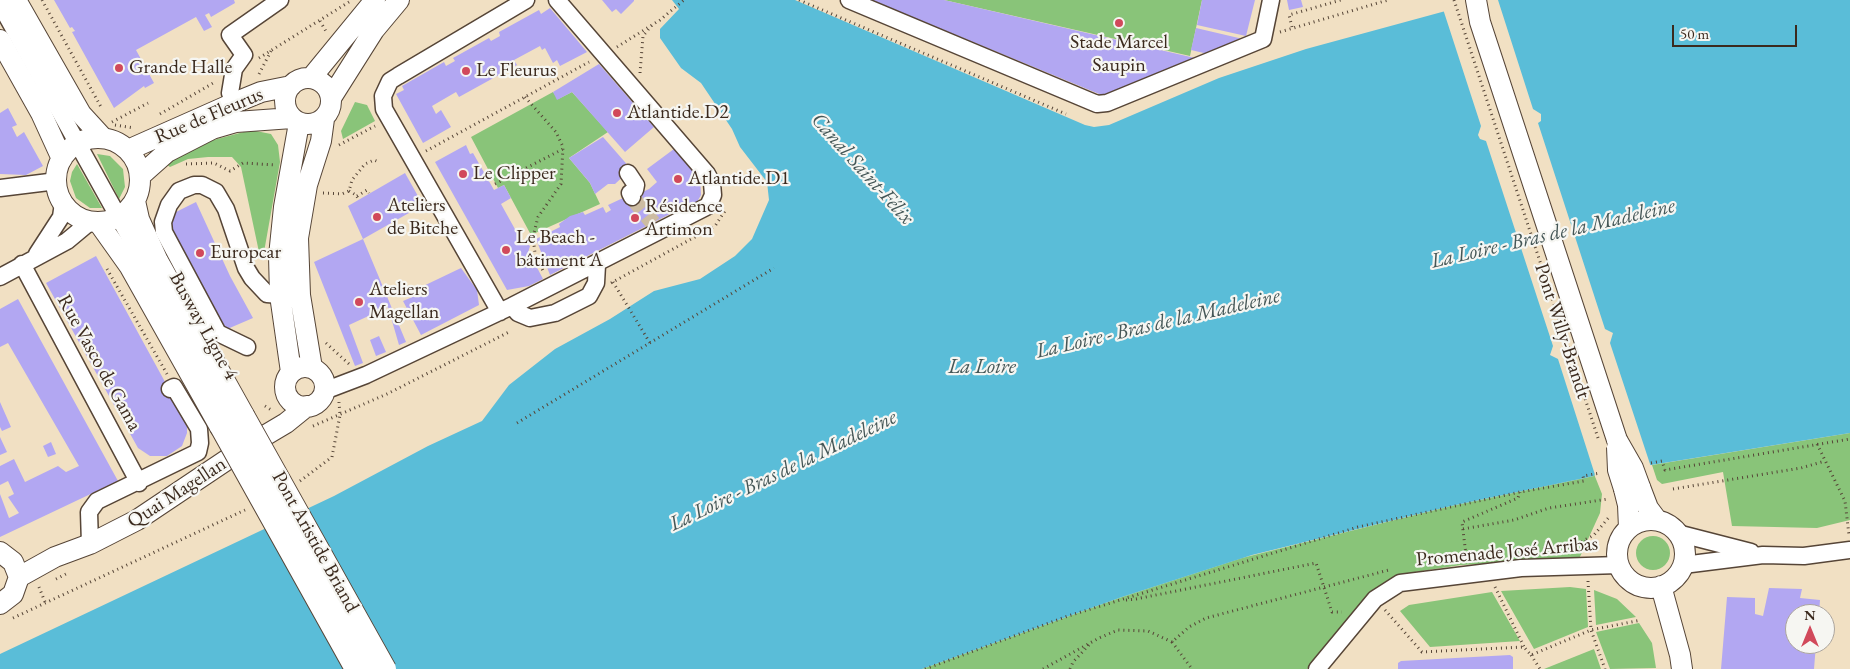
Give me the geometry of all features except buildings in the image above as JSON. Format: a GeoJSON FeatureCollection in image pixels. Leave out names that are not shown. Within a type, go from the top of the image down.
{"type":"FeatureCollection","features":[{"type":"Feature","properties":{"kind":"main road"},"geometry":{"type":"LineString","coordinates":[[16,0],[81,114],[106,131],[116,142],[133,142],[140,176],[140,189],[135,201],[118,217],[95,222],[75,215],[64,204],[57,189],[57,174],[62,159],[78,143],[106,131]]}},
{"type":"Feature","properties":{"kind":"main road"},"geometry":{"type":"LineString","coordinates":[[311,78],[375,0]]}},
{"type":"Feature","properties":{"kind":"main road"},"geometry":{"type":"LineString","coordinates":[[331,98],[374,30],[399,0]]}},
{"type":"Feature","properties":{"kind":"main road","name":"Pont Willy-Brandt"},"geometry":{"type":"LineString","coordinates":[[1466,0],[1480,22]]}},
{"type":"Feature","properties":{"kind":"main road","name":"Pont Willy-Brandt"},"geometry":{"type":"LineString","coordinates":[[1476,0],[1480,22],[1608,442],[1627,496],[1629,528]]}},
{"type":"Feature","properties":{"kind":"main road"},"geometry":{"type":"LineString","coordinates":[[0,40],[44,120],[62,159]]}},
{"type":"Feature","properties":{"kind":"main road"},"geometry":{"type":"LineString","coordinates":[[295,120],[279,256],[280,295],[291,372],[285,385],[287,394],[295,404],[307,406],[316,403],[324,391],[324,380],[312,368],[300,295],[298,267],[300,221],[308,179],[321,140],[324,119],[331,105],[331,98],[324,84],[311,78],[297,81],[291,86],[285,102],[287,110],[295,120],[316,123],[324,119]]}},
{"type":"Feature","properties":{"kind":"main road","name":"Rue de Fleurus"},"geometry":{"type":"LineString","coordinates":[[133,142],[261,92],[291,86]]}},
{"type":"Feature","properties":{"kind":"main road","name":"Rue de Fleurus"},"geometry":{"type":"LineString","coordinates":[[140,176],[167,152],[212,129],[236,122],[295,120]]}},
{"type":"Feature","properties":{"kind":"main road"},"geometry":{"type":"LineString","coordinates":[[135,201],[139,219],[150,246],[232,421]]}},
{"type":"Feature","properties":{"kind":"main road"},"geometry":{"type":"LineString","coordinates":[[95,222],[130,267],[232,421]]}},
{"type":"Feature","properties":{"kind":"main road"},"geometry":{"type":"LineString","coordinates":[[280,295],[300,295]]}},
{"type":"Feature","properties":{"kind":"main road"},"geometry":{"type":"LineString","coordinates":[[291,372],[301,367],[312,368]]}},
{"type":"Feature","properties":{"kind":"main road","name":"Quai Magellan"},"geometry":{"type":"LineString","coordinates":[[261,438],[287,394]]}},
{"type":"Feature","properties":{"kind":"main road","name":"Quai Magellan"},"geometry":{"type":"LineString","coordinates":[[18,577],[55,557],[113,534],[165,503],[261,438],[286,424],[307,406]]}},
{"type":"Feature","properties":{"kind":"main road","name":"Pont Aristide Briand"},"geometry":{"type":"LineString","coordinates":[[232,421],[355,669]]}},
{"type":"Feature","properties":{"kind":"main road","name":"Pont Aristide Briand"},"geometry":{"type":"LineString","coordinates":[[232,421],[386,669]]}},
{"type":"Feature","properties":{"kind":"main road","name":"Pont Willy-Brandt"},"geometry":{"type":"LineString","coordinates":[[1627,496],[1657,520]]}},
{"type":"Feature","properties":{"kind":"main road"},"geometry":{"type":"LineString","coordinates":[[1657,520],[1668,524],[1677,533],[1685,550],[1683,565],[1672,580],[1660,586],[1646,588],[1637,585],[1626,577],[1619,565],[1617,547],[1620,538],[1629,528],[1642,521],[1657,520]]}},
{"type":"Feature","properties":{"kind":"main road"},"geometry":{"type":"LineString","coordinates":[[4,554],[16,566],[18,577],[13,594],[4,613]]}},
{"type":"Feature","properties":{"kind":"main road","name":"Quai Magellan"},"geometry":{"type":"LineString","coordinates":[[4,554],[55,557]]}},
{"type":"Feature","properties":{"kind":"main road"},"geometry":{"type":"LineString","coordinates":[[1660,586],[1680,655],[1682,669]]}},
{"type":"Feature","properties":{"kind":"street"},"geometry":{"type":"LineString","coordinates":[[234,103],[230,93],[234,69],[249,58],[230,35],[280,0]]}},
{"type":"Feature","properties":{"kind":"street"},"geometry":{"type":"LineString","coordinates":[[526,0],[398,76],[385,88],[383,96],[384,109],[418,156],[506,309],[521,316],[536,318],[555,314],[588,296],[596,283],[596,265]]}},
{"type":"Feature","properties":{"kind":"street"},"geometry":{"type":"LineString","coordinates":[[324,391],[366,375],[506,309],[596,265],[656,227],[708,206],[713,195],[712,183],[707,174],[557,0]]}},
{"type":"Feature","properties":{"kind":"street"},"geometry":{"type":"LineString","coordinates":[[849,0],[1097,104],[1107,104],[1263,39],[1271,0]]}},
{"type":"Feature","properties":{"kind":"street","name":"Busway Ligne 4"},"geometry":{"type":"LineString","coordinates":[[0,4],[370,669]]}},
{"type":"Feature","properties":{"kind":"street"},"geometry":{"type":"LineString","coordinates":[[628,172],[636,184],[635,190],[630,193],[632,197]]}},
{"type":"Feature","properties":{"kind":"street"},"geometry":{"type":"LineString","coordinates":[[0,188],[57,182]]}},
{"type":"Feature","properties":{"kind":"street"},"geometry":{"type":"LineString","coordinates":[[247,347],[218,333],[164,232],[163,222],[169,205],[179,191],[194,185],[202,185],[216,192],[226,209],[246,268],[252,278],[267,294],[280,295]]}},
{"type":"Feature","properties":{"kind":"street"},"geometry":{"type":"LineString","coordinates":[[28,261],[61,217],[64,204]]}},
{"type":"Feature","properties":{"kind":"street"},"geometry":{"type":"LineString","coordinates":[[0,277],[67,241],[95,222]]}},
{"type":"Feature","properties":{"kind":"street","name":"Rue Vasco de Gama"},"geometry":{"type":"LineString","coordinates":[[28,261],[139,482]]}},
{"type":"Feature","properties":{"kind":"street","name":"Quai Magellan"},"geometry":{"type":"LineString","coordinates":[[90,544],[89,512],[98,501],[198,452],[200,443],[199,429],[172,388]]}},
{"type":"Feature","properties":{"kind":"street"},"geometry":{"type":"LineString","coordinates":[[1677,533],[1763,555]]}},
{"type":"Feature","properties":{"kind":"street"},"geometry":{"type":"LineString","coordinates":[[1683,565],[1763,555],[1804,556],[1850,550]]}},
{"type":"Feature","properties":{"kind":"street","name":"Promenade José Arribas"},"geometry":{"type":"LineString","coordinates":[[1318,669],[1375,600],[1400,583],[1522,568],[1619,565]]}},
{"type":"Feature","properties":{"kind":"path"},"geometry":{"type":"LineString","coordinates":[[42,0],[104,113]]}},
{"type":"Feature","properties":{"kind":"path"},"geometry":{"type":"LineString","coordinates":[[249,58],[271,51],[352,0]]}},
{"type":"Feature","properties":{"kind":"path"},"geometry":{"type":"LineString","coordinates":[[610,51],[652,25],[684,0]]}},
{"type":"Feature","properties":{"kind":"path"},"geometry":{"type":"LineString","coordinates":[[799,0],[1066,114]]}},
{"type":"Feature","properties":{"kind":"path"},"geometry":{"type":"LineString","coordinates":[[1292,28],[1289,15],[1342,0]]}},
{"type":"Feature","properties":{"kind":"path"},"geometry":{"type":"LineString","coordinates":[[1263,39],[1292,28],[1388,0]]}},
{"type":"Feature","properties":{"kind":"path","name":"Pont Willy-Brandt"},"geometry":{"type":"LineString","coordinates":[[1454,0],[1608,442]]}},
{"type":"Feature","properties":{"kind":"path"},"geometry":{"type":"LineString","coordinates":[[646,80],[640,72],[643,36],[652,25]]}},
{"type":"Feature","properties":{"kind":"path"},"geometry":{"type":"LineString","coordinates":[[252,77],[259,74],[265,66],[271,51]]}},
{"type":"Feature","properties":{"kind":"path"},"geometry":{"type":"LineString","coordinates":[[418,156],[596,58]]}},
{"type":"Feature","properties":{"kind":"path"},"geometry":{"type":"LineString","coordinates":[[152,119],[223,78]]}},
{"type":"Feature","properties":{"kind":"path"},"geometry":{"type":"LineString","coordinates":[[525,97],[556,132],[562,149],[561,184],[538,217],[533,237],[535,253],[547,280]]}},
{"type":"Feature","properties":{"kind":"path"},"geometry":{"type":"LineString","coordinates":[[106,131],[148,103]]}},
{"type":"Feature","properties":{"kind":"path"},"geometry":{"type":"LineString","coordinates":[[106,131],[107,118]]}},
{"type":"Feature","properties":{"kind":"path"},"geometry":{"type":"LineString","coordinates":[[330,149],[382,122]]}},
{"type":"Feature","properties":{"kind":"path"},"geometry":{"type":"LineString","coordinates":[[106,131],[136,128],[133,142]]}},
{"type":"Feature","properties":{"kind":"path"},"geometry":{"type":"LineString","coordinates":[[495,184],[562,149]]}},
{"type":"Feature","properties":{"kind":"path"},"geometry":{"type":"LineString","coordinates":[[349,191],[352,180],[365,164],[374,160],[379,162]]}},
{"type":"Feature","properties":{"kind":"path"},"geometry":{"type":"LineString","coordinates":[[181,166],[208,162],[220,165],[230,171],[243,163],[252,162],[281,166]]}},
{"type":"Feature","properties":{"kind":"path"},"geometry":{"type":"LineString","coordinates":[[349,191],[358,198],[368,190],[369,193]]}},
{"type":"Feature","properties":{"kind":"path"},"geometry":{"type":"LineString","coordinates":[[317,192],[342,194],[349,191]]}},
{"type":"Feature","properties":{"kind":"path"},"geometry":{"type":"LineString","coordinates":[[588,296],[714,226],[722,219],[728,202]]}},
{"type":"Feature","properties":{"kind":"path"},"geometry":{"type":"LineString","coordinates":[[107,268],[172,388]]}},
{"type":"Feature","properties":{"kind":"path"},"geometry":{"type":"LineString","coordinates":[[517,424],[774,268]]}},
{"type":"Feature","properties":{"kind":"path"},"geometry":{"type":"LineString","coordinates":[[613,282],[650,343]]}},
{"type":"Feature","properties":{"kind":"path"},"geometry":{"type":"LineString","coordinates":[[324,422],[387,394],[511,331]]}},
{"type":"Feature","properties":{"kind":"path"},"geometry":{"type":"LineString","coordinates":[[320,337],[355,370]]}},
{"type":"Feature","properties":{"kind":"path"},"geometry":{"type":"LineString","coordinates":[[296,484],[332,458],[340,415]]}},
{"type":"Feature","properties":{"kind":"path"},"geometry":{"type":"LineString","coordinates":[[1645,464],[1662,461],[1665,470],[1850,439]]}},
{"type":"Feature","properties":{"kind":"path"},"geometry":{"type":"LineString","coordinates":[[1817,444],[1849,513],[1850,550]]}},
{"type":"Feature","properties":{"kind":"path"},"geometry":{"type":"LineString","coordinates":[[1673,489],[1782,472],[1826,461]]}},
{"type":"Feature","properties":{"kind":"path"},"geometry":{"type":"LineString","coordinates":[[925,669],[1019,632],[1358,527],[1520,492],[1584,481],[1584,476],[1601,472]]}},
{"type":"Feature","properties":{"kind":"path"},"geometry":{"type":"LineString","coordinates":[[1466,556],[1462,522],[1518,498],[1520,492]]}},
{"type":"Feature","properties":{"kind":"path"},"geometry":{"type":"LineString","coordinates":[[1463,529],[1514,520],[1549,508],[1627,496]]}},
{"type":"Feature","properties":{"kind":"path"},"geometry":{"type":"LineString","coordinates":[[1537,550],[1572,547],[1594,535],[1627,496]]}},
{"type":"Feature","properties":{"kind":"path"},"geometry":{"type":"LineString","coordinates":[[4,613],[45,602],[249,508]]}},
{"type":"Feature","properties":{"kind":"path"},"geometry":{"type":"LineString","coordinates":[[1417,563],[1511,551]]}},
{"type":"Feature","properties":{"kind":"path"},"geometry":{"type":"LineString","coordinates":[[1120,600],[1136,600],[1316,563],[1332,612],[1351,613],[1359,619]]}},
{"type":"Feature","properties":{"kind":"path"},"geometry":{"type":"LineString","coordinates":[[1587,567],[1591,630],[1605,669]]}},
{"type":"Feature","properties":{"kind":"path"},"geometry":{"type":"LineString","coordinates":[[1172,642],[1189,627],[1206,618],[1394,569]]}},
{"type":"Feature","properties":{"kind":"path"},"geometry":{"type":"LineString","coordinates":[[39,587],[45,602]]}},
{"type":"Feature","properties":{"kind":"path"},"geometry":{"type":"LineString","coordinates":[[1495,588],[1524,646],[1540,669]]}},
{"type":"Feature","properties":{"kind":"path"},"geometry":{"type":"LineString","coordinates":[[1385,610],[1422,652],[1524,646]]}},
{"type":"Feature","properties":{"kind":"path"},"geometry":{"type":"LineString","coordinates":[[1532,655],[1591,630],[1641,620]]}},
{"type":"Feature","properties":{"kind":"path"},"geometry":{"type":"LineString","coordinates":[[1043,669],[1107,634],[1128,629],[1148,631],[1172,642],[1192,669]]}},
{"type":"Feature","properties":{"kind":"path"},"geometry":{"type":"LineString","coordinates":[[1070,669],[1073,662],[1091,643]]}},
{"type":"Feature","properties":{"kind":"green space","name":"Stade Marcel Saupin"},"geometry":{"type":"Polygon","coordinates":[[[944,0],[1202,0],[1190,56],[944,0]]]}},
{"type":"Feature","properties":{"kind":"green space"},"geometry":{"type":"Polygon","coordinates":[[[553,92],[558,99],[572,92],[608,132],[569,158],[590,183],[600,204],[531,235],[504,185],[498,188],[471,137],[553,92]]]}},
{"type":"Feature","properties":{"kind":"green space"},"geometry":{"type":"Polygon","coordinates":[[[355,102],[367,105],[375,121],[343,139],[341,131],[355,102]]]}},
{"type":"Feature","properties":{"kind":"green space"},"geometry":{"type":"Polygon","coordinates":[[[251,130],[271,134],[278,145],[280,162],[264,252],[259,252],[241,167],[232,157],[188,159],[170,167],[166,164],[173,158],[206,142],[251,130]]]}},
{"type":"Feature","properties":{"kind":"green space"},"geometry":{"type":"Polygon","coordinates":[[[97,154],[110,156],[123,169],[125,187],[119,199],[97,154]]]}},
{"type":"Feature","properties":{"kind":"green space"},"geometry":{"type":"Polygon","coordinates":[[[77,164],[102,208],[90,208],[76,198],[70,181],[72,172],[77,164]]]}},
{"type":"Feature","properties":{"kind":"green space"},"geometry":{"type":"Polygon","coordinates":[[[1850,433],[1850,520],[1817,528],[1732,526],[1723,472],[1662,484],[1657,480],[1652,465],[1850,433]]]}},
{"type":"Feature","properties":{"kind":"green space"},"geometry":{"type":"Polygon","coordinates":[[[1594,474],[1602,494],[1600,513],[1579,559],[1461,565],[1415,572],[1396,578],[1368,596],[1307,669],[922,669],[1122,597],[1242,558],[1451,506],[1594,476],[1594,474]]]}},
{"type":"Feature","properties":{"kind":"green space"},"geometry":{"type":"Polygon","coordinates":[[[1653,536],[1665,541],[1670,553],[1665,565],[1653,570],[1641,565],[1636,553],[1641,541],[1653,536]]]}},
{"type":"Feature","properties":{"kind":"green space"},"geometry":{"type":"Polygon","coordinates":[[[1570,587],[1586,589],[1588,627],[1534,649],[1501,591],[1570,587]]]}},
{"type":"Feature","properties":{"kind":"green space"},"geometry":{"type":"Polygon","coordinates":[[[1594,590],[1617,599],[1636,617],[1596,625],[1594,590]]]}},
{"type":"Feature","properties":{"kind":"green space"},"geometry":{"type":"Polygon","coordinates":[[[1492,592],[1520,641],[1430,647],[1400,611],[1409,605],[1492,592]]]}},
{"type":"Feature","properties":{"kind":"green space"},"geometry":{"type":"Polygon","coordinates":[[[1639,623],[1652,643],[1656,668],[1610,669],[1596,632],[1639,623]]]}},
{"type":"Feature","properties":{"kind":"green space"},"geometry":{"type":"Polygon","coordinates":[[[1594,649],[1601,669],[1544,669],[1594,649]]]}},
{"type":"Feature","properties":{"kind":"water","name":"La Loire"},"geometry":{"type":"Polygon","coordinates":[[[672,0],[795,0],[1085,125],[1094,127],[1109,125],[1219,78],[1306,49],[1486,0],[1850,0],[1850,433],[1595,474],[1594,476],[1451,506],[1252,555],[1122,597],[922,669],[0,669],[0,654],[334,496],[428,446],[482,421],[509,385],[555,349],[610,319],[654,291],[700,279],[735,256],[752,239],[769,200],[767,182],[740,147],[732,129],[701,83],[681,68],[660,38],[660,29],[679,9],[672,0]]]}},
{"type":"Feature","properties":{"kind":"pier"},"geometry":{"type":"Polygon","coordinates":[[[1477,0],[1498,0],[1533,109],[1541,114],[1541,121],[1538,123],[1605,329],[1613,333],[1610,343],[1651,467],[1596,478],[1558,359],[1550,355],[1553,346],[1486,141],[1480,139],[1478,135],[1481,126],[1443,9],[1477,0]]]}},
{"type":"Feature","properties":{"kind":"tunnel"},"geometry":{"type":"LineString","coordinates":[[632,197],[653,223]]}},
{"type":"Feature","properties":{"kind":"place","name":"Stade Marcel Saupin"},"geometry":{"type":"Point","coordinates":[1119,23]}},
{"type":"Feature","properties":{"kind":"place","name":"Grande Halle"},"geometry":{"type":"Point","coordinates":[119,68]}},
{"type":"Feature","properties":{"kind":"place","name":"Le Fleurus"},"geometry":{"type":"Point","coordinates":[466,71]}},
{"type":"Feature","properties":{"kind":"place","name":"Atlantide.D2"},"geometry":{"type":"Point","coordinates":[617,113]}},
{"type":"Feature","properties":{"kind":"place","name":"Le Clipper"},"geometry":{"type":"Point","coordinates":[463,174]}},
{"type":"Feature","properties":{"kind":"place","name":"Atlantide.D1"},"geometry":{"type":"Point","coordinates":[678,179]}},
{"type":"Feature","properties":{"kind":"place","name":"Ateliers de Bitche"},"geometry":{"type":"Point","coordinates":[377,217]}},
{"type":"Feature","properties":{"kind":"place","name":"Résidence Artimon"},"geometry":{"type":"Point","coordinates":[635,218]}},
{"type":"Feature","properties":{"kind":"place","name":"Le Beach - bâtiment A"},"geometry":{"type":"Point","coordinates":[506,250]}},
{"type":"Feature","properties":{"kind":"place","name":"Europcar"},"geometry":{"type":"Point","coordinates":[200,253]}},
{"type":"Feature","properties":{"kind":"place","name":"Ateliers Magellan"},"geometry":{"type":"Point","coordinates":[359,302]}},
{"type":"Feature","properties":{"kind":"water label","name":"Canal Saint-Félix"},"geometry":{"type":"Point","coordinates":[862,169]}},
{"type":"Feature","properties":{"kind":"water label","name":"La Loire - Bras de la Madeleine"},"geometry":{"type":"Point","coordinates":[1553,234]}},
{"type":"Feature","properties":{"kind":"water label","name":"La Loire - Bras de la Madeleine"},"geometry":{"type":"Point","coordinates":[1158,324]}},
{"type":"Feature","properties":{"kind":"water label","name":"La Loire - Bras de la Madeleine"},"geometry":{"type":"Point","coordinates":[783,471]}}]}
